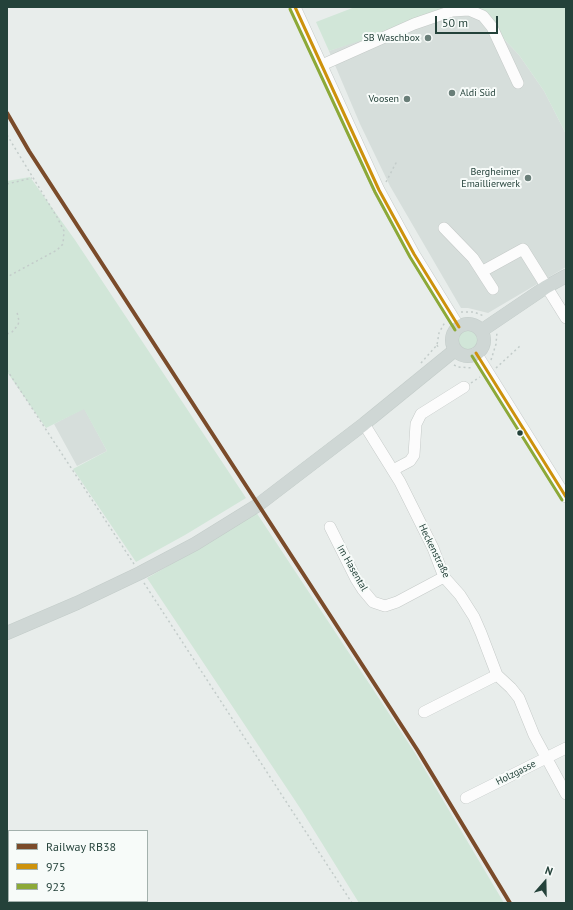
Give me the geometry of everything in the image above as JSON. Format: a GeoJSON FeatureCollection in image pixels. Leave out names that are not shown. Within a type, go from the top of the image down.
{"type":"FeatureCollection","features":[{"type":"Feature","properties":{"kind":"main road"},"geometry":{"type":"LineString","coordinates":[[481,331],[546,287],[566,276]]}},
{"type":"Feature","properties":{"kind":"main road"},"geometry":{"type":"LineString","coordinates":[[456,321],[477,327],[481,331],[484,341],[476,353],[470,356],[460,354],[456,350],[452,342],[452,337],[456,321]]}},
{"type":"Feature","properties":{"kind":"main road"},"geometry":{"type":"LineString","coordinates":[[7,633],[77,603],[140,573],[195,544],[258,505],[364,424],[456,350]]}},
{"type":"Feature","properties":{"kind":"street"},"geometry":{"type":"LineString","coordinates":[[295,7],[346,122],[379,190],[414,254],[456,321]]}},
{"type":"Feature","properties":{"kind":"street"},"geometry":{"type":"LineString","coordinates":[[322,65],[414,24],[452,11],[469,10],[483,16],[492,27],[518,83]]}},
{"type":"Feature","properties":{"kind":"street"},"geometry":{"type":"LineString","coordinates":[[444,228],[473,258],[494,289]]}},
{"type":"Feature","properties":{"kind":"street"},"geometry":{"type":"LineString","coordinates":[[483,271],[523,249],[566,318]]}},
{"type":"Feature","properties":{"kind":"street"},"geometry":{"type":"LineString","coordinates":[[476,353],[566,497]]}},
{"type":"Feature","properties":{"kind":"street"},"geometry":{"type":"LineString","coordinates":[[393,470],[410,461],[414,455],[416,424],[421,414],[464,387]]}},
{"type":"Feature","properties":{"kind":"street","name":"Heckenstraße"},"geometry":{"type":"LineString","coordinates":[[364,424],[393,470],[433,548],[444,576],[460,595],[474,617],[497,675],[519,698],[534,735],[566,794]]}},
{"type":"Feature","properties":{"kind":"street","name":"Im Hasental"},"geometry":{"type":"LineString","coordinates":[[330,527],[356,579],[373,602],[385,606],[396,602],[444,576]]}},
{"type":"Feature","properties":{"kind":"street"},"geometry":{"type":"LineString","coordinates":[[424,712],[497,675]]}},
{"type":"Feature","properties":{"kind":"street","name":"Holzgasse"},"geometry":{"type":"LineString","coordinates":[[466,798],[566,748]]}},
{"type":"Feature","properties":{"kind":"path"},"geometry":{"type":"LineString","coordinates":[[7,135],[64,231],[63,244],[57,250],[7,277]]}},
{"type":"Feature","properties":{"kind":"path"},"geometry":{"type":"LineString","coordinates":[[384,185],[397,161]]}},
{"type":"Feature","properties":{"kind":"path"},"geometry":{"type":"LineString","coordinates":[[7,184],[33,177]]}},
{"type":"Feature","properties":{"kind":"path"},"geometry":{"type":"LineString","coordinates":[[7,334],[12,332],[18,325],[19,321],[17,312]]}},
{"type":"Feature","properties":{"kind":"path"},"geometry":{"type":"LineString","coordinates":[[417,366],[437,345],[439,333],[446,319],[456,321],[458,312],[474,312],[486,316],[493,323]]}},
{"type":"Feature","properties":{"kind":"path"},"geometry":{"type":"LineString","coordinates":[[496,368],[521,346]]}},
{"type":"Feature","properties":{"kind":"path"},"geometry":{"type":"LineString","coordinates":[[7,370],[140,573],[145,584],[352,903]]}},
{"type":"Feature","properties":{"kind":"path"},"geometry":{"type":"LineString","coordinates":[[464,387],[482,376]]}},
{"type":"Feature","properties":{"kind":"shaded area"},"geometry":{"type":"Polygon","coordinates":[[[451,7],[474,7],[519,55],[544,91],[566,134],[566,267],[488,313],[468,308],[461,308],[390,186],[360,124],[329,51],[451,7]]]}},
{"type":"Feature","properties":{"kind":"shaded area"},"geometry":{"type":"Polygon","coordinates":[[[84,408],[107,451],[77,466],[54,424],[84,408]]]}},
{"type":"Feature","properties":{"kind":"green space"},"geometry":{"type":"Polygon","coordinates":[[[355,7],[464,7],[329,51],[316,22],[355,7]]]}},
{"type":"Feature","properties":{"kind":"green space"},"geometry":{"type":"Polygon","coordinates":[[[474,7],[566,7],[566,134],[544,91],[519,55],[474,7]]]}},
{"type":"Feature","properties":{"kind":"green space"},"geometry":{"type":"Polygon","coordinates":[[[30,177],[75,240],[246,498],[185,535],[136,562],[73,469],[107,451],[84,409],[46,428],[7,372],[7,181],[30,177]]]}},
{"type":"Feature","properties":{"kind":"green space"},"geometry":{"type":"Polygon","coordinates":[[[468,329],[476,332],[479,340],[476,348],[468,351],[460,348],[457,340],[460,332],[468,329]]]}},
{"type":"Feature","properties":{"kind":"green space"},"geometry":{"type":"Polygon","coordinates":[[[256,512],[415,753],[504,903],[359,903],[302,811],[147,578],[208,543],[256,512]]]}},
{"type":"Feature","properties":{"kind":"rail line","name":"RB38"},"geometry":{"type":"LineString","coordinates":[[7,113],[29,151],[418,751],[510,903]]}},
{"type":"Feature","properties":{"kind":"transit line","name":"975"},"geometry":{"type":"LineString","coordinates":[[295,7],[379,190],[414,254],[459,327]]}},
{"type":"Feature","properties":{"kind":"transit line","name":"923"},"geometry":{"type":"LineString","coordinates":[[290,9],[375,192],[410,257],[455,330]]}},
{"type":"Feature","properties":{"kind":"transit line","name":"975"},"geometry":{"type":"LineString","coordinates":[[476,353],[566,497]]}},
{"type":"Feature","properties":{"kind":"transit line","name":"923"},"geometry":{"type":"LineString","coordinates":[[472,356],[562,500]]}},
{"type":"Feature","properties":{"kind":"place","name":"SB Waschbox"},"geometry":{"type":"Point","coordinates":[428,38]}},
{"type":"Feature","properties":{"kind":"place","name":"Aldi Süd"},"geometry":{"type":"Point","coordinates":[452,93]}},
{"type":"Feature","properties":{"kind":"place","name":"Voosen"},"geometry":{"type":"Point","coordinates":[407,99]}},
{"type":"Feature","properties":{"kind":"place","name":"Bergheimer Emaillierwerk"},"geometry":{"type":"Point","coordinates":[528,178]}}]}
